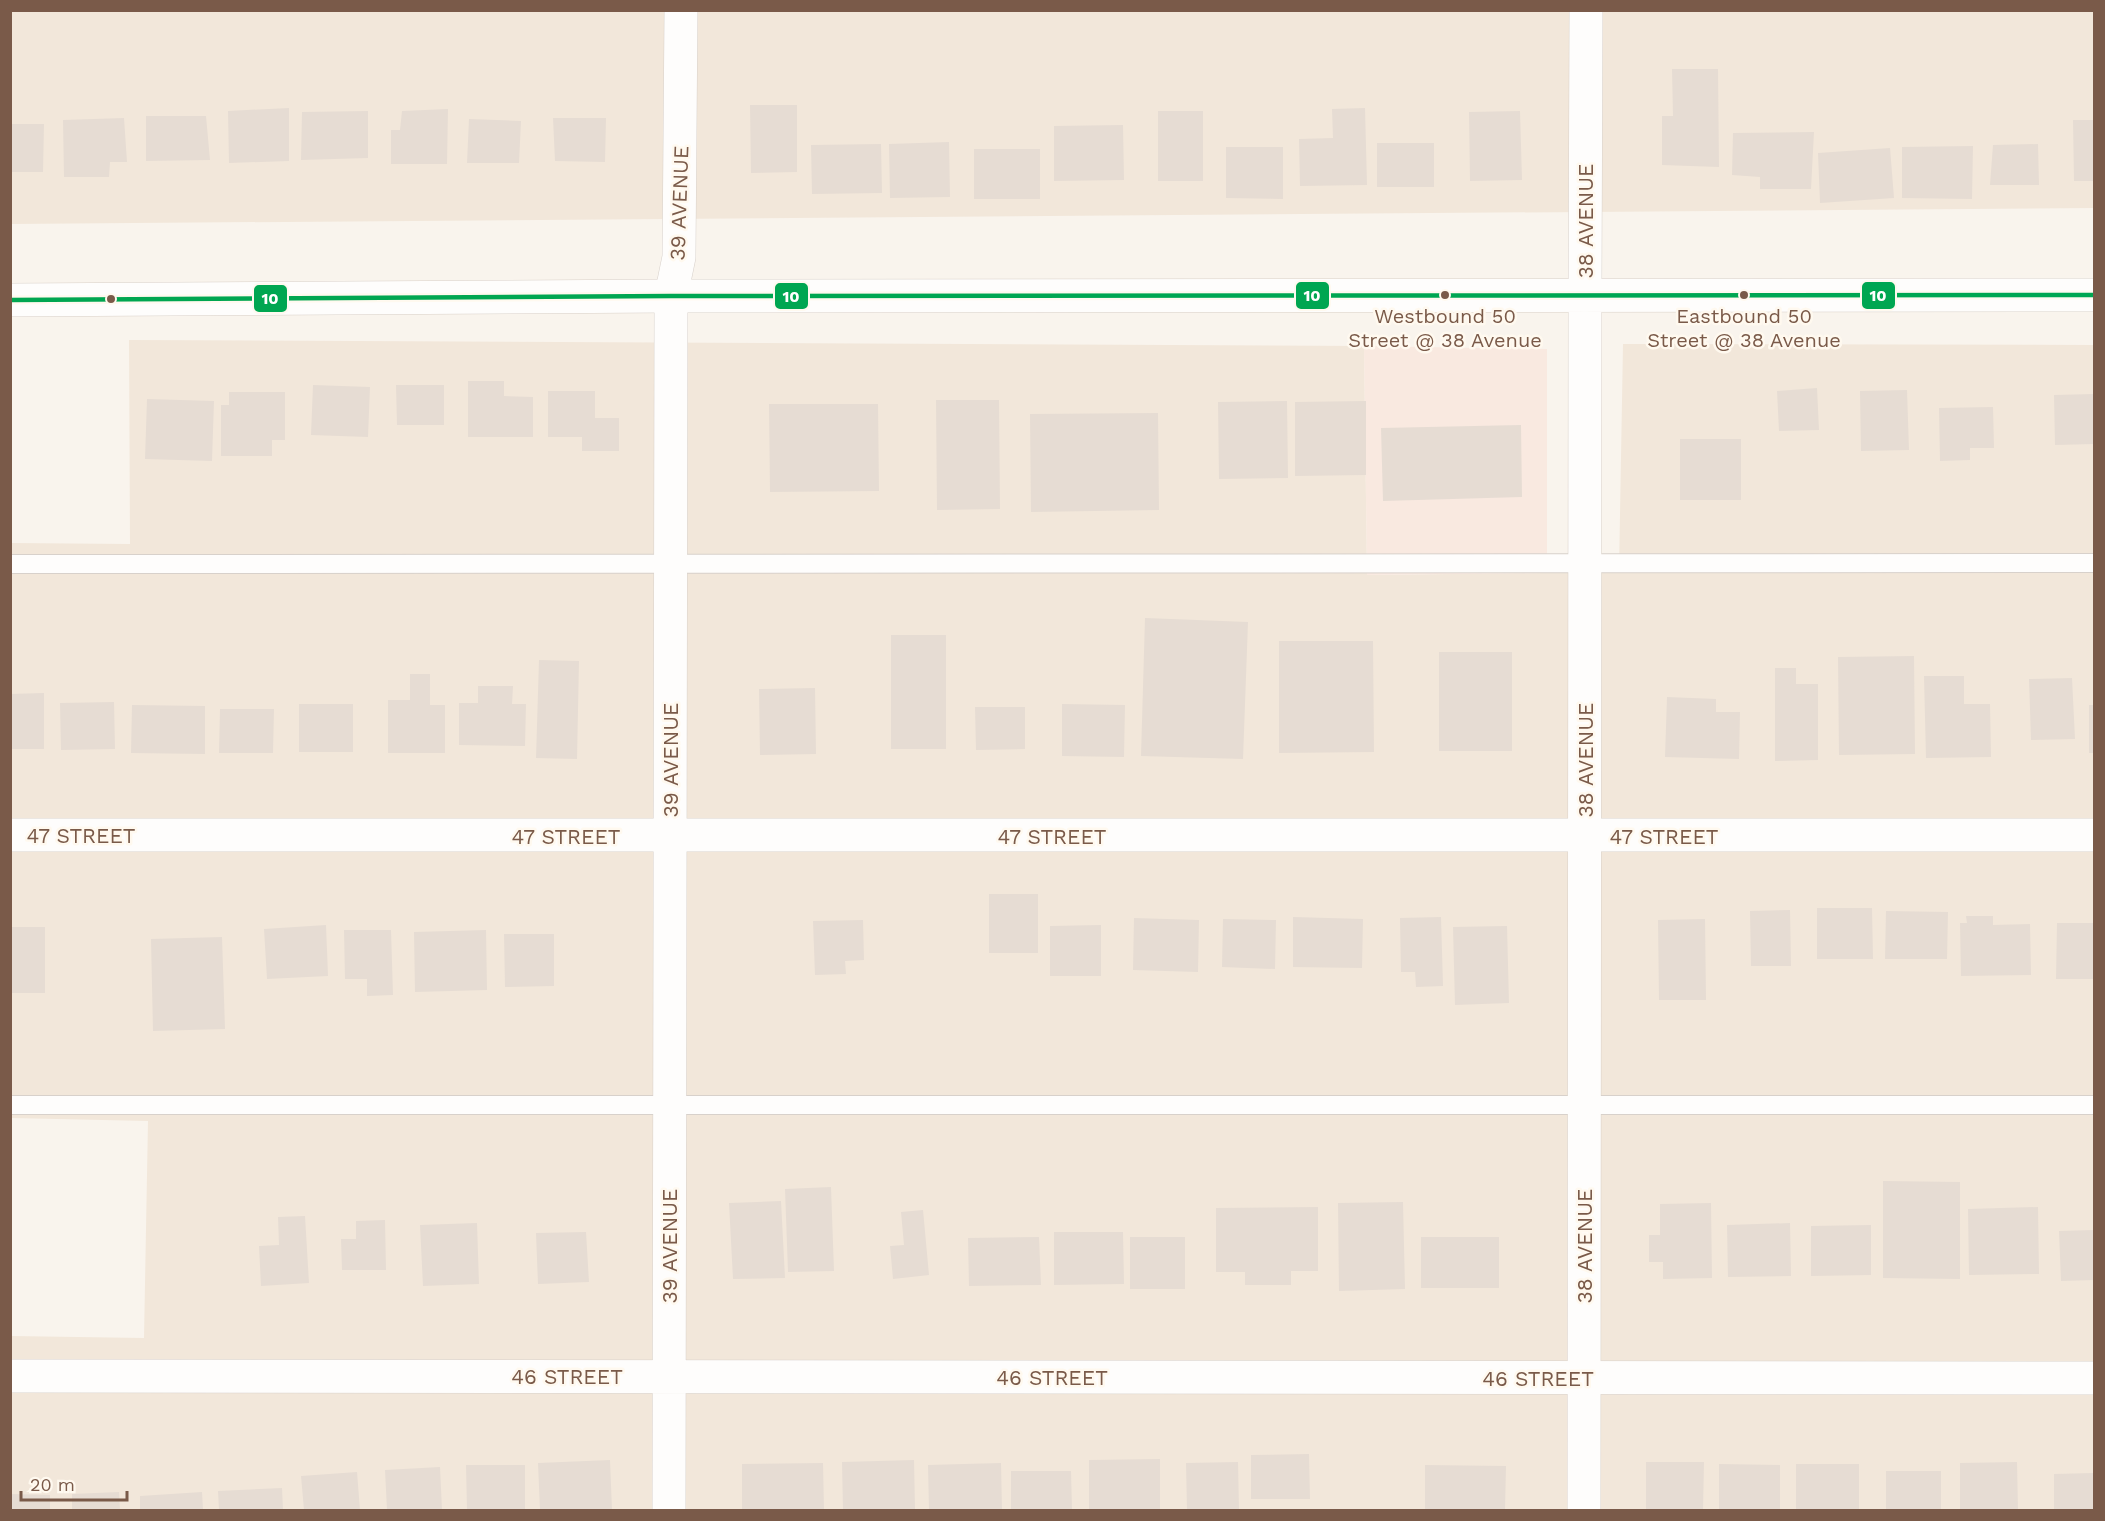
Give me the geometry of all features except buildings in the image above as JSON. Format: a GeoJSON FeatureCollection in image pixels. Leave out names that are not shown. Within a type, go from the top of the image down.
{"type":"FeatureCollection","features":[{"type":"Feature","properties":{"kind":"street","name":"39 AVENUE"},"geometry":{"type":"LineString","coordinates":[[669,1510],[671,296],[679,257],[681,10]]}},
{"type":"Feature","properties":{"kind":"street","name":"38 AVENUE"},"geometry":{"type":"LineString","coordinates":[[1584,1510],[1586,10]]}},
{"type":"Feature","properties":{"kind":"street"},"geometry":{"type":"LineString","coordinates":[[10,300],[671,296],[2094,295]]}},
{"type":"Feature","properties":{"kind":"street","name":"47 STREET"},"geometry":{"type":"LineString","coordinates":[[10,835],[2094,835]]}},
{"type":"Feature","properties":{"kind":"street","name":"46 STREET"},"geometry":{"type":"LineString","coordinates":[[10,1376],[2094,1378]]}},
{"type":"Feature","properties":{"kind":"lane"},"geometry":{"type":"LineString","coordinates":[[10,564],[2094,563]]}},
{"type":"Feature","properties":{"kind":"lane"},"geometry":{"type":"LineString","coordinates":[[10,1105],[2094,1105]]}},
{"type":"Feature","properties":{"kind":"shaded area"},"geometry":{"type":"Polygon","coordinates":[[[10,11],[2094,11],[2094,208],[11,224],[10,11]]]}},
{"type":"Feature","properties":{"kind":"shaded area"},"geometry":{"type":"Polygon","coordinates":[[[129,340],[1364,346],[1367,575],[1619,572],[1623,344],[2094,345],[2094,1510],[11,1510],[11,1336],[144,1338],[148,1121],[11,1118],[11,543],[130,544],[129,340]]]}},
{"type":"Feature","properties":{"kind":"shaded area"},"geometry":{"type":"Polygon","coordinates":[[[1364,346],[1547,349],[1547,573],[1367,575],[1364,346]]]}},
{"type":"Feature","properties":{"kind":"transit line","name":"10"},"geometry":{"type":"LineString","coordinates":[[10,300],[671,296],[2094,295]]}},
{"type":"Feature","properties":{"kind":"place","name":"Westbound 50 Street @ 38 Avenue"},"geometry":{"type":"Point","coordinates":[1445,295]}},
{"type":"Feature","properties":{"kind":"place","name":"Eastbound 50 Street @ 38 Avenue"},"geometry":{"type":"Point","coordinates":[1744,295]}}]}
